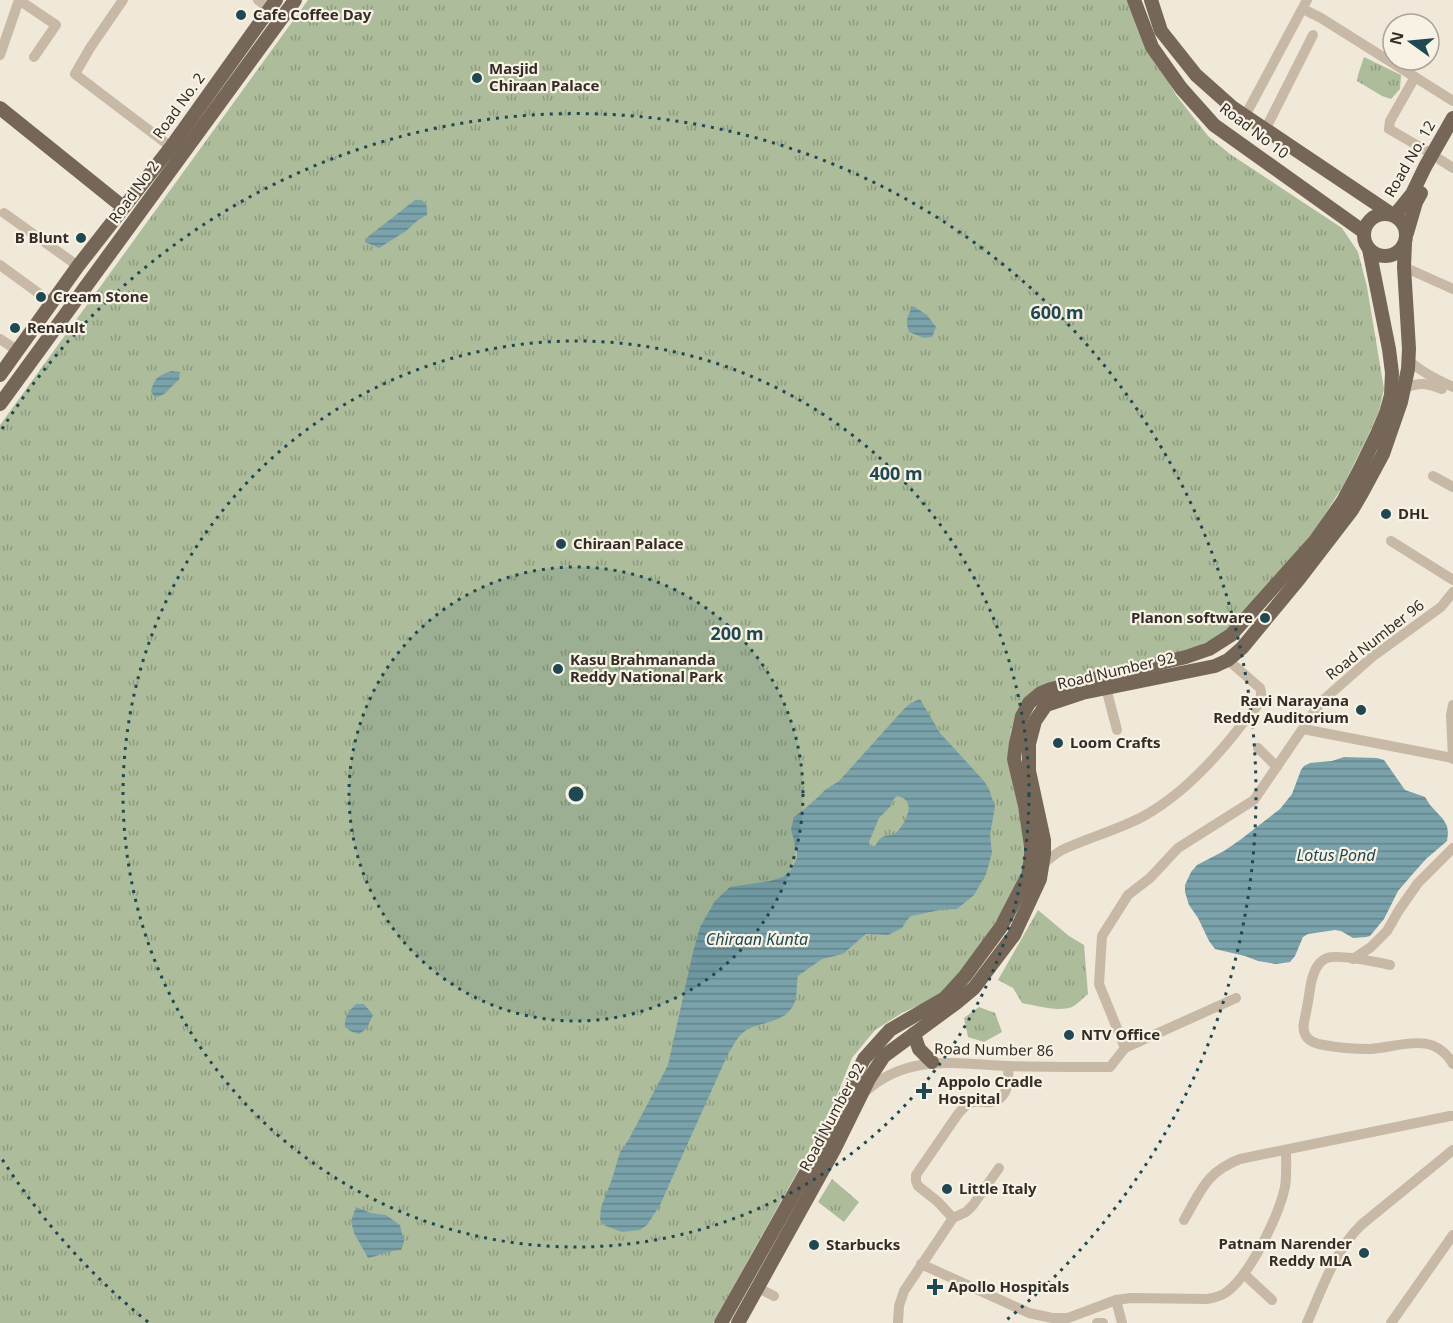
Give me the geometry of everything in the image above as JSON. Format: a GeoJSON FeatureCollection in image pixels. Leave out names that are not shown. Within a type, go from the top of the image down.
{"type":"FeatureCollection","features":[{"type":"Feature","properties":{"kind":"main road","name":"Road No 2"},"geometry":{"type":"LineString","coordinates":[[0,404],[295,0]]}},
{"type":"Feature","properties":{"kind":"main road","name":"Road No 10"},"geometry":{"type":"LineString","coordinates":[[1134,0],[1152,48],[1180,88],[1214,125],[1364,232]]}},
{"type":"Feature","properties":{"kind":"main road","name":"Road No 10"},"geometry":{"type":"LineString","coordinates":[[1151,0],[1161,31],[1196,75],[1232,107],[1393,215]]}},
{"type":"Feature","properties":{"kind":"main road","name":"Road No. 2"},"geometry":{"type":"LineString","coordinates":[[0,375],[78,266],[171,147],[273,4]]}},
{"type":"Feature","properties":{"kind":"main road"},"geometry":{"type":"LineString","coordinates":[[0,108],[123,207]]}},
{"type":"Feature","properties":{"kind":"main road","name":"Road No. 12"},"geometry":{"type":"LineString","coordinates":[[1393,215],[1412,194],[1425,166],[1435,157],[1453,118]]}},
{"type":"Feature","properties":{"kind":"main road"},"geometry":{"type":"LineString","coordinates":[[1435,157],[1453,136]]}},
{"type":"Feature","properties":{"kind":"main road","name":"Road Number 92"},"geometry":{"type":"LineString","coordinates":[[1376,451],[1401,402],[1408,369],[1404,267],[1406,238],[1416,202],[1435,157]]}},
{"type":"Feature","properties":{"kind":"main road","name":"Road No. 12"},"geometry":{"type":"LineString","coordinates":[[1364,232],[1370,219],[1383,213],[1393,215],[1404,224],[1406,238]]}},
{"type":"Feature","properties":{"kind":"main road"},"geometry":{"type":"LineString","coordinates":[[1364,232],[1369,249],[1381,256],[1395,254],[1401,249],[1406,238]]}},
{"type":"Feature","properties":{"kind":"main road","name":"Road Number 92"},"geometry":{"type":"LineString","coordinates":[[738,1323],[742,1301],[864,1059],[890,1030],[945,998],[965,976],[1000,927],[1028,875],[1031,846],[1014,759],[1022,716],[1029,703],[1041,693],[1051,689],[1186,657],[1209,649],[1231,635],[1295,574],[1352,510],[1368,484],[1391,395],[1392,373],[1369,249]]}},
{"type":"Feature","properties":{"kind":"main road","name":"Road Number 92"},"geometry":{"type":"LineString","coordinates":[[721,1323],[758,1288],[835,1148],[868,1079],[884,1056],[974,988],[1014,935],[1040,879],[1043,864],[1044,840],[1029,771],[1029,744],[1035,721],[1046,705],[1082,693],[1215,666],[1228,660],[1242,648],[1295,574]]}},
{"type":"Feature","properties":{"kind":"main road"},"geometry":{"type":"LineString","coordinates":[[914,1034],[919,1048],[932,1062]]}},
{"type":"Feature","properties":{"kind":"street"},"geometry":{"type":"LineString","coordinates":[[0,55],[19,0],[57,25],[34,57]]}},
{"type":"Feature","properties":{"kind":"street"},"geometry":{"type":"LineString","coordinates":[[123,0],[75,74],[171,147]]}},
{"type":"Feature","properties":{"kind":"street"},"geometry":{"type":"LineString","coordinates":[[258,0],[273,4]]}},
{"type":"Feature","properties":{"kind":"street"},"geometry":{"type":"LineString","coordinates":[[1245,116],[1305,4],[1321,18],[1453,101]]}},
{"type":"Feature","properties":{"kind":"street"},"geometry":{"type":"LineString","coordinates":[[1265,129],[1313,35]]}},
{"type":"Feature","properties":{"kind":"street"},"geometry":{"type":"LineString","coordinates":[[1415,77],[1390,121],[1389,129],[1453,168]]}},
{"type":"Feature","properties":{"kind":"street"},"geometry":{"type":"LineString","coordinates":[[4,213],[78,266]]}},
{"type":"Feature","properties":{"kind":"street"},"geometry":{"type":"LineString","coordinates":[[0,265],[52,303]]}},
{"type":"Feature","properties":{"kind":"street"},"geometry":{"type":"LineString","coordinates":[[1404,267],[1453,289]]}},
{"type":"Feature","properties":{"kind":"street"},"geometry":{"type":"LineString","coordinates":[[0,339],[18,351]]}},
{"type":"Feature","properties":{"kind":"street"},"geometry":{"type":"LineString","coordinates":[[1409,361],[1453,387]]}},
{"type":"Feature","properties":{"kind":"street"},"geometry":{"type":"LineString","coordinates":[[1404,388],[1424,383],[1453,394]]}},
{"type":"Feature","properties":{"kind":"street"},"geometry":{"type":"LineString","coordinates":[[1433,476],[1453,486]]}},
{"type":"Feature","properties":{"kind":"street"},"geometry":{"type":"LineString","coordinates":[[1391,541],[1453,580]]}},
{"type":"Feature","properties":{"kind":"street","name":"Road Number 96"},"geometry":{"type":"LineString","coordinates":[[1125,1048],[1099,984],[1102,936],[1128,895],[1150,878],[1178,848],[1254,800],[1321,702],[1372,657],[1441,607],[1453,592]]}},
{"type":"Feature","properties":{"kind":"street"},"geometry":{"type":"LineString","coordinates":[[1043,864],[1059,851],[1142,817],[1156,808],[1205,767],[1230,740],[1259,703],[1262,694],[1260,688],[1228,660]]}},
{"type":"Feature","properties":{"kind":"street"},"geometry":{"type":"LineString","coordinates":[[1106,688],[1117,730]]}},
{"type":"Feature","properties":{"kind":"street"},"geometry":{"type":"LineString","coordinates":[[1303,729],[1453,759],[1451,715],[1453,705]]}},
{"type":"Feature","properties":{"kind":"street"},"geometry":{"type":"LineString","coordinates":[[1258,748],[1277,767]]}},
{"type":"Feature","properties":{"kind":"street"},"geometry":{"type":"LineString","coordinates":[[1044,840],[1059,851]]}},
{"type":"Feature","properties":{"kind":"street"},"geometry":{"type":"LineString","coordinates":[[1353,959],[1371,947],[1387,931],[1418,883],[1453,848]]}},
{"type":"Feature","properties":{"kind":"street"},"geometry":{"type":"LineString","coordinates":[[1390,965],[1335,957],[1326,958],[1317,966],[1314,975],[1303,1028],[1307,1038],[1315,1043],[1343,1048],[1370,1048],[1416,1042],[1440,1048],[1453,1064]]}},
{"type":"Feature","properties":{"kind":"street"},"geometry":{"type":"LineString","coordinates":[[1125,1048],[1236,998]]}},
{"type":"Feature","properties":{"kind":"street","name":"Road Number 86"},"geometry":{"type":"LineString","coordinates":[[861,1095],[875,1082],[893,1073],[932,1062],[1008,1066],[1110,1067],[1125,1048]]}},
{"type":"Feature","properties":{"kind":"street"},"geometry":{"type":"LineString","coordinates":[[953,1218],[918,1186],[916,1175],[964,1107],[975,1102],[992,1102],[1003,1096],[1007,1090],[1009,1078],[1008,1066]]}},
{"type":"Feature","properties":{"kind":"street"},"geometry":{"type":"LineString","coordinates":[[1184,1220],[1206,1181],[1217,1170],[1229,1163],[1453,1116]]}},
{"type":"Feature","properties":{"kind":"street"},"geometry":{"type":"LineString","coordinates":[[921,1264],[1029,1313],[1069,1320],[1116,1300],[1218,1297],[1228,1292],[1244,1274],[1269,1232],[1285,1186],[1286,1150]]}},
{"type":"Feature","properties":{"kind":"street"},"geometry":{"type":"LineString","coordinates":[[1307,1323],[1333,1264],[1350,1237],[1361,1225],[1453,1150]]}},
{"type":"Feature","properties":{"kind":"street"},"geometry":{"type":"LineString","coordinates":[[898,1323],[899,1306],[904,1291],[921,1264],[953,1218],[966,1212],[973,1205],[999,1168]]}},
{"type":"Feature","properties":{"kind":"street"},"geometry":{"type":"LineString","coordinates":[[1391,1323],[1453,1235]]}},
{"type":"Feature","properties":{"kind":"street"},"geometry":{"type":"LineString","coordinates":[[1244,1274],[1272,1300]]}},
{"type":"Feature","properties":{"kind":"street"},"geometry":{"type":"LineString","coordinates":[[758,1288],[774,1296]]}},
{"type":"Feature","properties":{"kind":"street"},"geometry":{"type":"LineString","coordinates":[[1116,1300],[1122,1323]]}},
{"type":"Feature","properties":{"kind":"street"},"geometry":{"type":"LineString","coordinates":[[1097,1323],[1103,1323]]}},
{"type":"Feature","properties":{"kind":"green space","name":"Kasu Brahmananda Reddy National Park"},"geometry":{"type":"Polygon","coordinates":[[[308,0],[1133,0],[1146,42],[1176,95],[1208,136],[1230,154],[1342,228],[1358,252],[1367,287],[1384,389],[1379,411],[1343,486],[1313,533],[1227,632],[1190,650],[1041,688],[1028,695],[1017,710],[1011,730],[1008,755],[1025,842],[1024,863],[1018,882],[1000,915],[962,972],[937,997],[902,1013],[875,1030],[852,1058],[829,1115],[713,1323],[0,1323],[0,425],[308,0]]]}},
{"type":"Feature","properties":{"kind":"green space"},"geometry":{"type":"Polygon","coordinates":[[[1364,57],[1381,65],[1381,72],[1395,72],[1401,75],[1400,89],[1391,99],[1382,96],[1357,81],[1364,57]]]}},
{"type":"Feature","properties":{"kind":"green space"},"geometry":{"type":"Polygon","coordinates":[[[1038,910],[1069,936],[1084,945],[1088,994],[1072,1007],[1054,1009],[1022,1003],[1013,988],[998,980],[1038,910]]]}},
{"type":"Feature","properties":{"kind":"green space"},"geometry":{"type":"Polygon","coordinates":[[[979,1007],[995,1013],[1002,1032],[984,1042],[968,1037],[964,1018],[979,1007]]]}},
{"type":"Feature","properties":{"kind":"green space"},"geometry":{"type":"Polygon","coordinates":[[[832,1179],[859,1202],[844,1222],[818,1202],[832,1179]]]}},
{"type":"Feature","properties":{"kind":"water"},"geometry":{"type":"Polygon","coordinates":[[[415,200],[426,204],[427,215],[379,248],[365,242],[365,239],[415,200]]]}},
{"type":"Feature","properties":{"kind":"water"},"geometry":{"type":"Polygon","coordinates":[[[913,306],[927,315],[936,327],[932,337],[924,338],[909,332],[907,319],[913,306]]]}},
{"type":"Feature","properties":{"kind":"water"},"geometry":{"type":"Polygon","coordinates":[[[171,371],[180,372],[179,380],[165,393],[155,397],[151,392],[155,381],[171,371]]]}},
{"type":"Feature","properties":{"kind":"water","name":"Chiraan Kunta"},"geometry":{"type":"Polygon","coordinates":[[[920,699],[940,733],[984,781],[995,807],[990,835],[992,853],[986,874],[974,895],[957,909],[911,916],[902,928],[888,935],[866,934],[843,954],[822,959],[798,976],[795,1001],[790,1010],[778,1019],[745,1031],[735,1042],[660,1205],[647,1225],[640,1230],[622,1232],[606,1226],[600,1219],[601,1207],[620,1152],[668,1065],[700,927],[715,901],[730,887],[770,881],[783,877],[790,871],[797,858],[791,829],[794,817],[839,781],[911,703],[920,699]],[[897,796],[879,818],[869,842],[870,846],[875,846],[881,838],[894,834],[901,827],[908,811],[907,802],[897,796]]]}},
{"type":"Feature","properties":{"kind":"water","name":"Lotus Pond"},"geometry":{"type":"Polygon","coordinates":[[[1344,757],[1384,760],[1405,790],[1425,797],[1443,819],[1447,826],[1447,841],[1426,859],[1398,891],[1384,919],[1370,936],[1353,938],[1335,930],[1308,934],[1303,937],[1290,962],[1276,964],[1215,949],[1189,905],[1185,885],[1191,872],[1197,865],[1224,851],[1280,809],[1292,794],[1304,766],[1344,757]]]}},
{"type":"Feature","properties":{"kind":"water"},"geometry":{"type":"Polygon","coordinates":[[[356,1004],[364,1004],[373,1015],[367,1028],[359,1034],[345,1027],[345,1020],[356,1004]]]}},
{"type":"Feature","properties":{"kind":"water"},"geometry":{"type":"Polygon","coordinates":[[[356,1207],[371,1213],[386,1215],[400,1225],[404,1242],[401,1250],[368,1258],[354,1233],[351,1221],[356,1207]]]}},
{"type":"Feature","properties":{"kind":"place","name":"Cafe Coffee Day"},"geometry":{"type":"Point","coordinates":[241,15]}},
{"type":"Feature","properties":{"kind":"place","name":"Masjid Chiraan Palace"},"geometry":{"type":"Point","coordinates":[477,78]}},
{"type":"Feature","properties":{"kind":"place","name":"B Blunt"},"geometry":{"type":"Point","coordinates":[81,238]}},
{"type":"Feature","properties":{"kind":"place","name":"Cream Stone"},"geometry":{"type":"Point","coordinates":[41,297]}},
{"type":"Feature","properties":{"kind":"place","name":"Renault"},"geometry":{"type":"Point","coordinates":[15,328]}},
{"type":"Feature","properties":{"kind":"place","name":"DHL"},"geometry":{"type":"Point","coordinates":[1386,514]}},
{"type":"Feature","properties":{"kind":"place","name":"Chiraan Palace"},"geometry":{"type":"Point","coordinates":[561,544]}},
{"type":"Feature","properties":{"kind":"place","name":"Planon software"},"geometry":{"type":"Point","coordinates":[1265,618]}},
{"type":"Feature","properties":{"kind":"place","name":"Kasu Brahmananda Reddy National Park"},"geometry":{"type":"Point","coordinates":[558,669]}},
{"type":"Feature","properties":{"kind":"place","name":"Ravi Narayana Reddy Auditorium"},"geometry":{"type":"Point","coordinates":[1361,710]}},
{"type":"Feature","properties":{"kind":"place","name":"Loom Crafts"},"geometry":{"type":"Point","coordinates":[1058,743]}},
{"type":"Feature","properties":{"kind":"place","name":"NTV Office"},"geometry":{"type":"Point","coordinates":[1069,1035]}},
{"type":"Feature","properties":{"kind":"place","name":"Appolo Cradle Hospital"},"geometry":{"type":"Point","coordinates":[924,1091]}},
{"type":"Feature","properties":{"kind":"place","name":"Little Italy"},"geometry":{"type":"Point","coordinates":[947,1189]}},
{"type":"Feature","properties":{"kind":"place","name":"Starbucks"},"geometry":{"type":"Point","coordinates":[814,1245]}},
{"type":"Feature","properties":{"kind":"place","name":"Patnam Narender Reddy MLA"},"geometry":{"type":"Point","coordinates":[1364,1253]}},
{"type":"Feature","properties":{"kind":"place","name":"Apollo Hospitals"},"geometry":{"type":"Point","coordinates":[935,1287]}}]}
